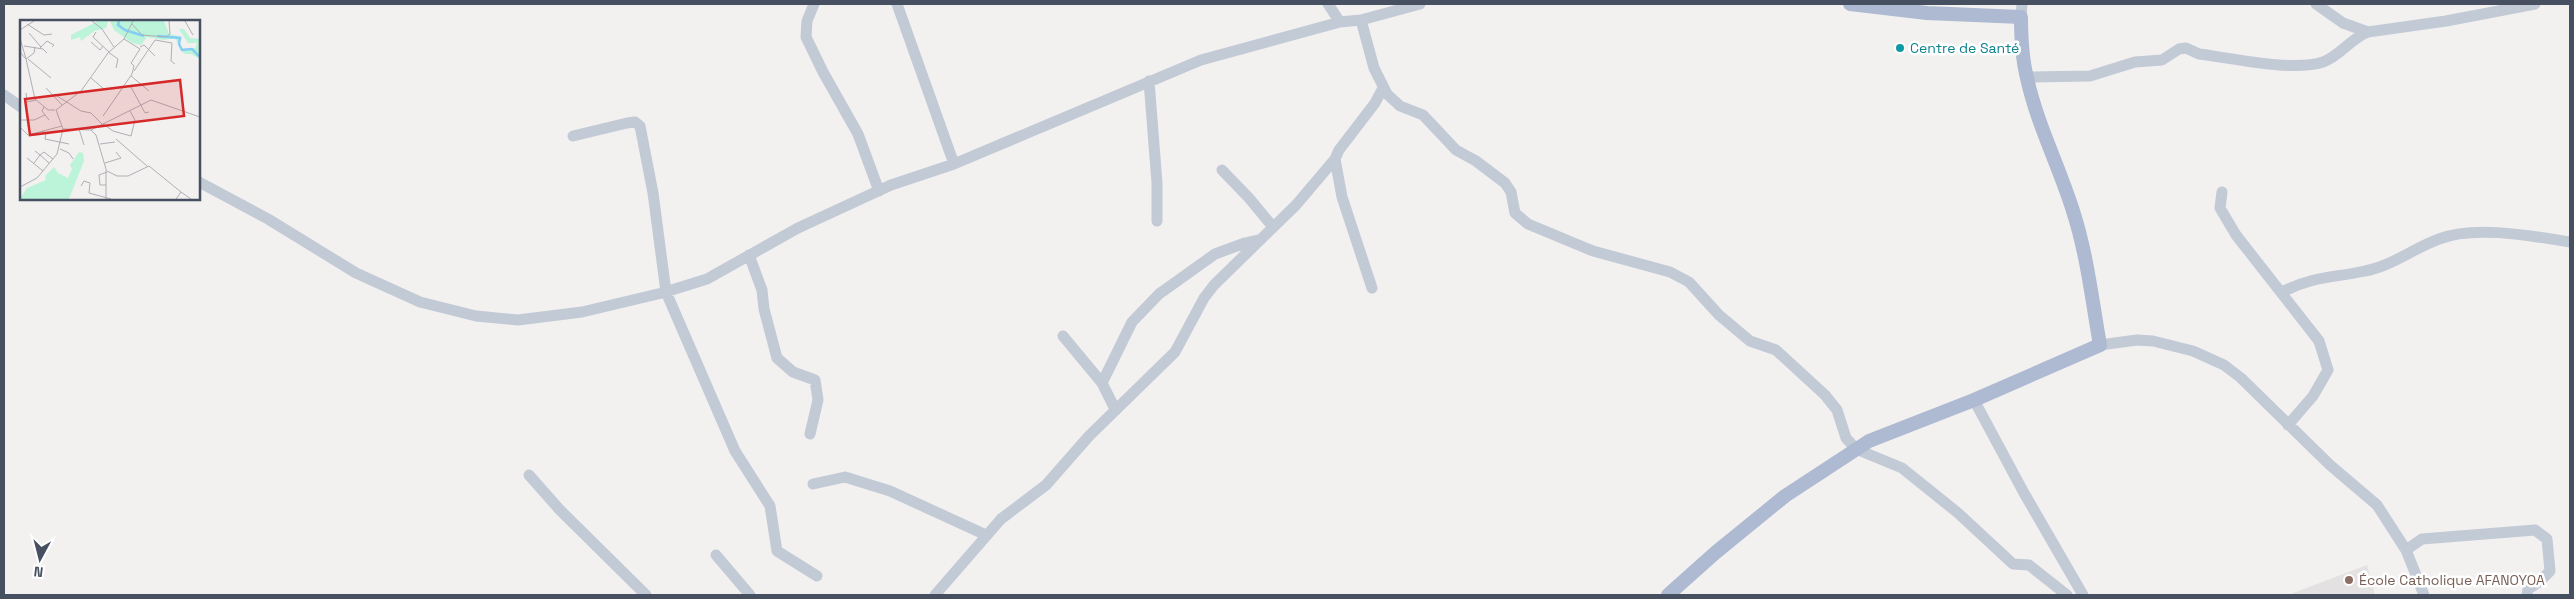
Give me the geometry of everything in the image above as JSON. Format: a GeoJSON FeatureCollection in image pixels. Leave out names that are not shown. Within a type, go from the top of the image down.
{"type":"FeatureCollection","features":[{"type":"Feature","properties":{"kind":"main road"},"geometry":{"type":"LineString","coordinates":[[1668,595],[1715,553],[1785,496],[1856,449],[1888,432],[1974,400],[2100,345],[2081,238],[2026,77],[2022,49],[2021,11],[1927,13],[1850,4]]}},
{"type":"Feature","properties":{"kind":"street"},"geometry":{"type":"LineString","coordinates":[[814,4],[807,21],[806,37],[823,72],[858,134],[879,191]]}},
{"type":"Feature","properties":{"kind":"street"},"geometry":{"type":"LineString","coordinates":[[897,4],[954,164]]}},
{"type":"Feature","properties":{"kind":"street"},"geometry":{"type":"LineString","coordinates":[[1328,4],[1340,22]]}},
{"type":"Feature","properties":{"kind":"street"},"geometry":{"type":"LineString","coordinates":[[200,183],[268,219],[364,277],[396,293],[460,313],[532,319],[582,312],[666,292],[707,279],[798,228],[879,191],[954,164],[1149,80],[1209,58],[1340,22],[1361,20],[1420,4]]}},
{"type":"Feature","properties":{"kind":"street"},"geometry":{"type":"LineString","coordinates":[[2316,4],[2343,23],[2368,32]]}},
{"type":"Feature","properties":{"kind":"street"},"geometry":{"type":"LineString","coordinates":[[2026,77],[2090,76],[2135,62],[2162,60],[2179,49],[2186,48],[2199,54],[2295,66],[2324,62],[2358,35],[2368,32],[2446,21],[2535,4]]}},
{"type":"Feature","properties":{"kind":"street"},"geometry":{"type":"LineString","coordinates":[[1361,20],[1374,68],[1383,88],[1400,106],[1423,115],[1456,150],[1476,161],[1505,183],[1511,192],[1515,213],[1528,224],[1593,251],[1670,272],[1689,282],[1718,315],[1750,341],[1776,350],[1825,395],[1836,410],[1846,438],[1856,449],[1902,468],[1958,513],[2014,564],[2029,565],[2067,595]]}},
{"type":"Feature","properties":{"kind":"street"},"geometry":{"type":"LineString","coordinates":[[1149,80],[1157,183],[1157,221]]}},
{"type":"Feature","properties":{"kind":"street"},"geometry":{"type":"LineString","coordinates":[[935,595],[986,535],[1014,508],[1046,484],[1115,409],[1175,352],[1204,298],[1258,240],[1296,206],[1335,159],[1339,150],[1375,103],[1383,88]]}},
{"type":"Feature","properties":{"kind":"street"},"geometry":{"type":"LineString","coordinates":[[4,95],[20,107]]}},
{"type":"Feature","properties":{"kind":"street"},"geometry":{"type":"LineString","coordinates":[[573,136],[627,123],[635,122],[640,126],[651,184],[666,292],[735,451],[770,506],[777,551],[817,576]]}},
{"type":"Feature","properties":{"kind":"street"},"geometry":{"type":"LineString","coordinates":[[1335,159],[1342,197],[1372,288]]}},
{"type":"Feature","properties":{"kind":"street"},"geometry":{"type":"LineString","coordinates":[[1222,170],[1249,198],[1272,227]]}},
{"type":"Feature","properties":{"kind":"street"},"geometry":{"type":"LineString","coordinates":[[2222,192],[2220,208],[2232,228],[2320,341],[2328,370],[2313,396],[2288,425]]}},
{"type":"Feature","properties":{"kind":"street"},"geometry":{"type":"LineString","coordinates":[[2282,292],[2303,281],[2366,271],[2397,260],[2439,239],[2466,232],[2539,237],[2570,242]]}},
{"type":"Feature","properties":{"kind":"street"},"geometry":{"type":"LineString","coordinates":[[1102,383],[1132,322],[1160,294],[1215,254],[1246,242],[1258,240]]}},
{"type":"Feature","properties":{"kind":"street"},"geometry":{"type":"LineString","coordinates":[[749,255],[762,290],[764,309],[777,358],[793,372],[815,380],[818,400],[810,434]]}},
{"type":"Feature","properties":{"kind":"street"},"geometry":{"type":"LineString","coordinates":[[1063,336],[1102,383],[1115,409]]}},
{"type":"Feature","properties":{"kind":"street"},"geometry":{"type":"LineString","coordinates":[[2100,345],[2137,340],[2170,344],[2216,360],[2241,378],[2330,466],[2377,505],[2406,550],[2424,595]]}},
{"type":"Feature","properties":{"kind":"street"},"geometry":{"type":"LineString","coordinates":[[1974,400],[2024,493],[2083,595]]}},
{"type":"Feature","properties":{"kind":"street"},"geometry":{"type":"LineString","coordinates":[[529,475],[559,509],[646,595]]}},
{"type":"Feature","properties":{"kind":"street"},"geometry":{"type":"LineString","coordinates":[[814,484],[846,477],[890,491],[986,535]]}},
{"type":"Feature","properties":{"kind":"street"},"geometry":{"type":"LineString","coordinates":[[2406,550],[2422,539],[2535,530],[2547,539],[2550,571],[2539,582],[2528,589],[2527,595]]}},
{"type":"Feature","properties":{"kind":"street"},"geometry":{"type":"LineString","coordinates":[[716,555],[750,595]]}},
{"type":"Feature","properties":{"kind":"shaded area","name":"École Catholique AFANOYOA"},"geometry":{"type":"Polygon","coordinates":[[[2367,565],[2375,595],[2288,595],[2367,565]]]}},
{"type":"Feature","properties":{"kind":"place","name":"Centre de Santé"},"geometry":{"type":"Point","coordinates":[1900,48]}},
{"type":"Feature","properties":{"kind":"place","name":"École Catholique AFANOYOA"},"geometry":{"type":"Point","coordinates":[2349,580]}}]}
